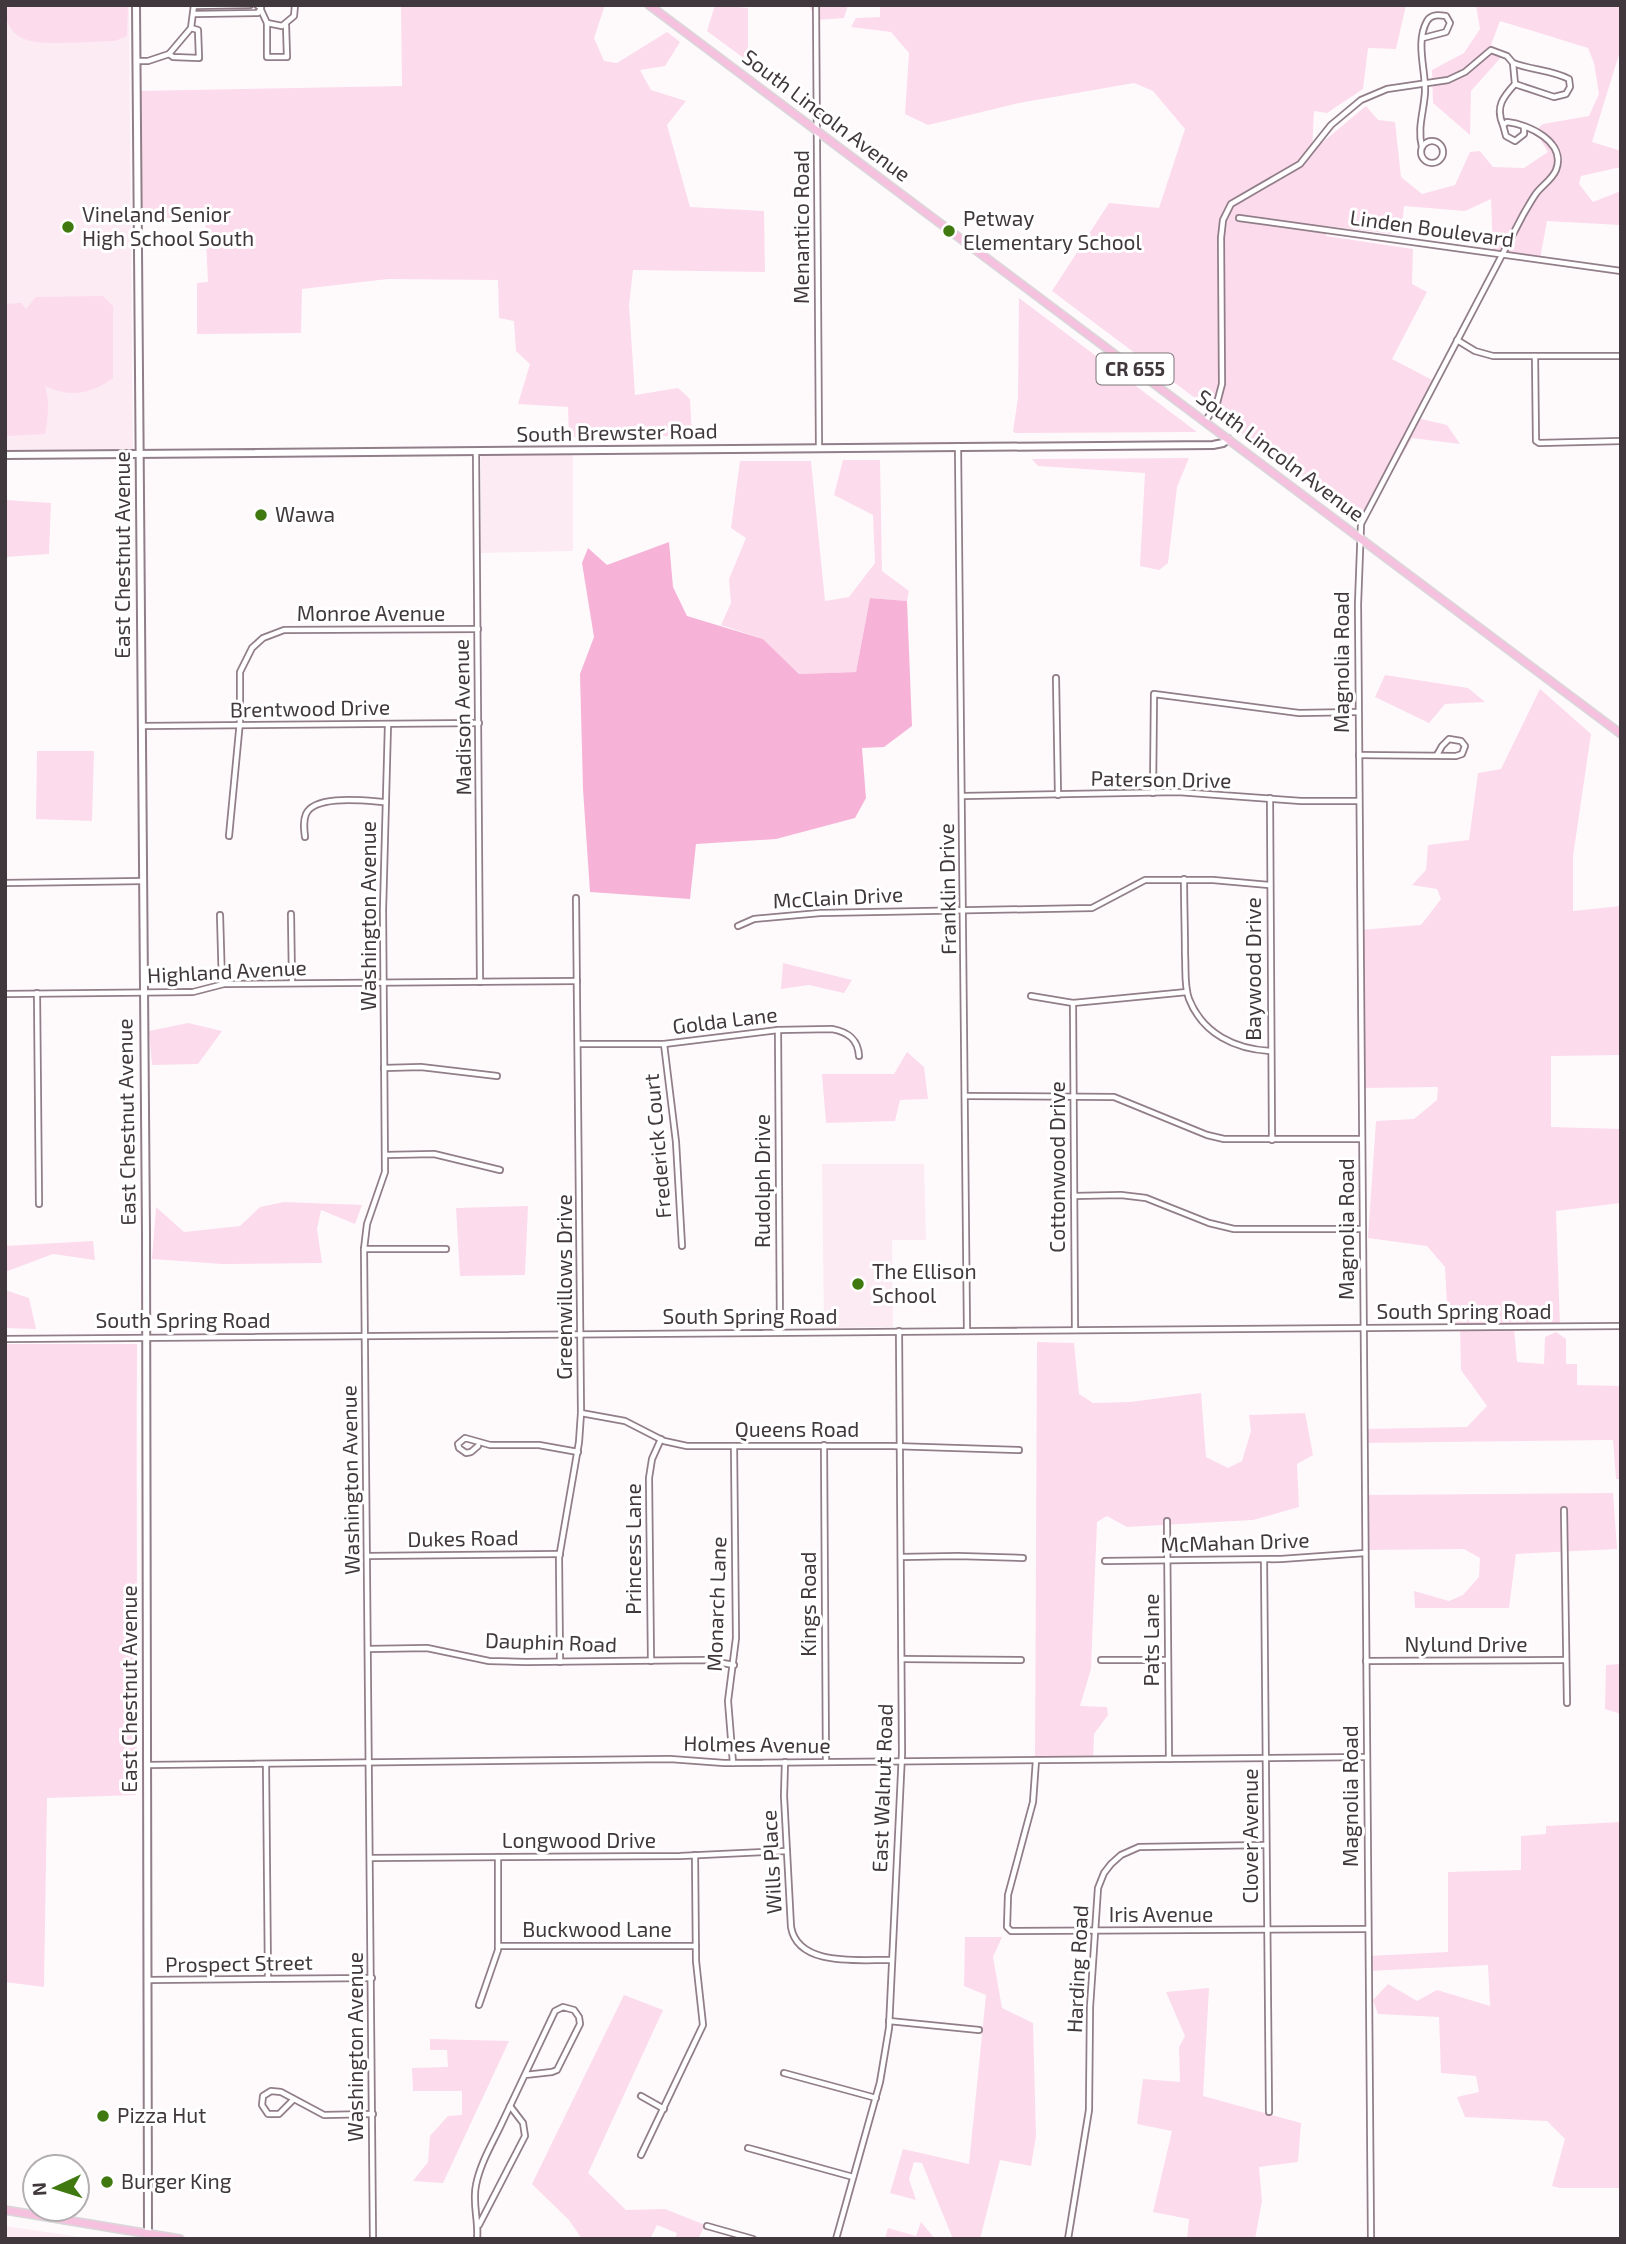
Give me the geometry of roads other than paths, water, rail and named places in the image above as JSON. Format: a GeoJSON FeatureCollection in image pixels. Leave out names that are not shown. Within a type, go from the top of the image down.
{"type":"FeatureCollection","features":[{"type":"Feature","properties":{"kind":"main road","name":"South Lincoln Avenue"},"geometry":{"type":"LineString","coordinates":[[649,5],[1621,734]]}},
{"type":"Feature","properties":{"kind":"main road"},"geometry":{"type":"LineString","coordinates":[[5,2210],[148,2236],[180,2239]]}},
{"type":"Feature","properties":{"kind":"street","name":"East Chestnut Avenue"},"geometry":{"type":"LineString","coordinates":[[136,5],[146,1337],[148,2236]]}},
{"type":"Feature","properties":{"kind":"street"},"geometry":{"type":"LineString","coordinates":[[136,61],[148,61],[169,54],[191,28],[194,6],[250,5]]}},
{"type":"Feature","properties":{"kind":"street"},"geometry":{"type":"LineString","coordinates":[[267,23],[277,27],[286,25],[294,16],[295,5]]}},
{"type":"Feature","properties":{"kind":"street","name":"Menantico Road"},"geometry":{"type":"LineString","coordinates":[[816,5],[819,448]]}},
{"type":"Feature","properties":{"kind":"street"},"geometry":{"type":"LineString","coordinates":[[195,13],[258,13],[260,6]]}},
{"type":"Feature","properties":{"kind":"street"},"geometry":{"type":"LineString","coordinates":[[260,6],[267,23],[267,57],[287,57],[286,25]]}},
{"type":"Feature","properties":{"kind":"street"},"geometry":{"type":"LineString","coordinates":[[1422,147],[1431,141],[1438,143],[1443,152],[1441,159],[1431,164],[1424,161],[1421,154],[1419,128],[1424,84],[1421,48],[1423,38],[1429,19],[1433,15],[1446,16],[1450,23],[1446,32],[1423,38]]}},
{"type":"Feature","properties":{"kind":"street"},"geometry":{"type":"LineString","coordinates":[[169,54],[173,57],[199,58],[198,30],[191,28]]}},
{"type":"Feature","properties":{"kind":"street"},"geometry":{"type":"LineString","coordinates":[[1205,422],[1217,403],[1222,384],[1222,238],[1226,210],[1239,199],[1300,164],[1331,125],[1361,100],[1387,89],[1448,80],[1465,72],[1491,50],[1537,71],[1563,76],[1569,79],[1570,87],[1566,94],[1554,97],[1515,84]]}},
{"type":"Feature","properties":{"kind":"street"},"geometry":{"type":"LineString","coordinates":[[1503,125],[1512,123],[1524,128],[1524,134],[1515,141],[1509,140],[1500,118],[1501,100],[1515,84],[1513,62]]}},
{"type":"Feature","properties":{"kind":"street","name":"Magnolia Road"},"geometry":{"type":"LineString","coordinates":[[1371,2239],[1358,712],[1359,537],[1361,524],[1502,254],[1535,195],[1555,173],[1558,164],[1554,146],[1546,137],[1524,128]]}},
{"type":"Feature","properties":{"kind":"street","name":"Linden Boulevard"},"geometry":{"type":"LineString","coordinates":[[1239,218],[1621,271]]}},
{"type":"Feature","properties":{"kind":"street"},"geometry":{"type":"LineString","coordinates":[[1457,340],[1484,355],[1621,356]]}},
{"type":"Feature","properties":{"kind":"street"},"geometry":{"type":"LineString","coordinates":[[1535,356],[1537,441],[1621,441]]}},
{"type":"Feature","properties":{"kind":"street","name":"South Brewster Road"},"geometry":{"type":"LineString","coordinates":[[5,455],[1213,445],[1228,439]]}},
{"type":"Feature","properties":{"kind":"street","name":"Franklin Drive"},"geometry":{"type":"LineString","coordinates":[[958,446],[967,1331]]}},
{"type":"Feature","properties":{"kind":"street","name":"Madison Avenue"},"geometry":{"type":"LineString","coordinates":[[476,452],[481,982]]}},
{"type":"Feature","properties":{"kind":"street","name":"Monroe Avenue"},"geometry":{"type":"LineString","coordinates":[[229,836],[240,726],[240,671],[252,648],[271,634],[284,630],[478,629]]}},
{"type":"Feature","properties":{"kind":"street"},"geometry":{"type":"LineString","coordinates":[[1056,678],[1058,795]]}},
{"type":"Feature","properties":{"kind":"street"},"geometry":{"type":"LineString","coordinates":[[1153,793],[1154,694],[1299,713],[1358,712]]}},
{"type":"Feature","properties":{"kind":"street","name":"Brentwood Drive"},"geometry":{"type":"LineString","coordinates":[[142,726],[479,723]]}},
{"type":"Feature","properties":{"kind":"street","name":"Washington Avenue"},"geometry":{"type":"LineString","coordinates":[[373,2239],[364,1249],[367,1224],[385,1172],[386,1155],[383,910],[388,724]]}},
{"type":"Feature","properties":{"kind":"street"},"geometry":{"type":"LineString","coordinates":[[1359,755],[1451,756],[1462,754],[1463,743],[1450,739],[1437,755]]}},
{"type":"Feature","properties":{"kind":"street","name":"Paterson Drive"},"geometry":{"type":"LineString","coordinates":[[963,796],[1201,793],[1359,801]]}},
{"type":"Feature","properties":{"kind":"street","name":"Baywood Drive"},"geometry":{"type":"LineString","coordinates":[[1270,798],[1272,1139]]}},
{"type":"Feature","properties":{"kind":"street"},"geometry":{"type":"LineString","coordinates":[[305,836],[306,814],[315,804],[334,800],[386,802]]}},
{"type":"Feature","properties":{"kind":"street"},"geometry":{"type":"LineString","coordinates":[[1184,879],[1187,992],[1202,1020],[1216,1035],[1237,1046],[1270,1051]]}},
{"type":"Feature","properties":{"kind":"street","name":"McClain Drive"},"geometry":{"type":"LineString","coordinates":[[738,926],[754,919],[801,914],[1092,908],[1145,880],[1184,879],[1269,885]]}},
{"type":"Feature","properties":{"kind":"street"},"geometry":{"type":"LineString","coordinates":[[5,883],[143,881]]}},
{"type":"Feature","properties":{"kind":"street","name":"Greenwillows Drive"},"geometry":{"type":"LineString","coordinates":[[560,1662],[560,1554],[578,1452],[581,1413],[576,898]]}},
{"type":"Feature","properties":{"kind":"street"},"geometry":{"type":"LineString","coordinates":[[291,914],[292,983]]}},
{"type":"Feature","properties":{"kind":"street"},"geometry":{"type":"LineString","coordinates":[[220,915],[222,984]]}},
{"type":"Feature","properties":{"kind":"street","name":"Highland Avenue"},"geometry":{"type":"LineString","coordinates":[[5,994],[193,992],[222,984],[577,981]]}},
{"type":"Feature","properties":{"kind":"street"},"geometry":{"type":"LineString","coordinates":[[1031,996],[1073,1003],[1187,992]]}},
{"type":"Feature","properties":{"kind":"street"},"geometry":{"type":"LineString","coordinates":[[37,993],[39,1204]]}},
{"type":"Feature","properties":{"kind":"street","name":"Cottonwood Drive"},"geometry":{"type":"LineString","coordinates":[[1073,1003],[1075,1330]]}},
{"type":"Feature","properties":{"kind":"street","name":"Golda Lane"},"geometry":{"type":"LineString","coordinates":[[578,1044],[664,1044],[778,1030],[840,1030],[857,1042],[859,1056]]}},
{"type":"Feature","properties":{"kind":"street","name":"Rudolph Drive"},"geometry":{"type":"LineString","coordinates":[[778,1030],[780,1332]]}},
{"type":"Feature","properties":{"kind":"street","name":"Frederick Court"},"geometry":{"type":"LineString","coordinates":[[664,1044],[676,1142],[682,1246]]}},
{"type":"Feature","properties":{"kind":"street"},"geometry":{"type":"LineString","coordinates":[[384,1068],[421,1067],[496,1076]]}},
{"type":"Feature","properties":{"kind":"street"},"geometry":{"type":"LineString","coordinates":[[965,1096],[1074,1095],[1121,1098],[1206,1135],[1224,1139],[1362,1139]]}},
{"type":"Feature","properties":{"kind":"street"},"geometry":{"type":"LineString","coordinates":[[386,1155],[429,1153],[500,1170]]}},
{"type":"Feature","properties":{"kind":"street"},"geometry":{"type":"LineString","coordinates":[[1074,1196],[1121,1195],[1146,1198],[1209,1223],[1234,1229],[1363,1229]]}},
{"type":"Feature","properties":{"kind":"street"},"geometry":{"type":"LineString","coordinates":[[364,1249],[446,1249]]}},
{"type":"Feature","properties":{"kind":"street","name":"South Spring Road"},"geometry":{"type":"LineString","coordinates":[[5,1339],[1621,1326]]}},
{"type":"Feature","properties":{"kind":"street","name":"East Walnut Road"},"geometry":{"type":"LineString","coordinates":[[836,2239],[876,2098],[885,2060],[889,2021],[902,1761],[899,1332]]}},
{"type":"Feature","properties":{"kind":"street","name":"Queens Road"},"geometry":{"type":"LineString","coordinates":[[581,1413],[625,1421],[661,1440],[687,1446],[900,1446],[1019,1450]]}},
{"type":"Feature","properties":{"kind":"street"},"geometry":{"type":"LineString","coordinates":[[478,1446],[466,1453],[458,1444],[465,1438],[490,1445],[539,1445],[578,1452]]}},
{"type":"Feature","properties":{"kind":"street","name":"Princess Lane"},"geometry":{"type":"LineString","coordinates":[[651,1661],[649,1478],[652,1459],[661,1440]]}},
{"type":"Feature","properties":{"kind":"street","name":"Monarch Lane"},"geometry":{"type":"LineString","coordinates":[[733,1763],[728,1701],[736,1638],[734,1446]]}},
{"type":"Feature","properties":{"kind":"street","name":"Kings Road"},"geometry":{"type":"LineString","coordinates":[[824,1446],[826,1762]]}},
{"type":"Feature","properties":{"kind":"street"},"geometry":{"type":"LineString","coordinates":[[1564,1510],[1567,1703]]}},
{"type":"Feature","properties":{"kind":"street","name":"Pats Lane"},"geometry":{"type":"LineString","coordinates":[[1167,1521],[1168,1759]]}},
{"type":"Feature","properties":{"kind":"street","name":"McMahan Drive"},"geometry":{"type":"LineString","coordinates":[[1105,1561],[1264,1560],[1365,1553]]}},
{"type":"Feature","properties":{"kind":"street","name":"Dukes Road"},"geometry":{"type":"LineString","coordinates":[[368,1556],[560,1554]]}},
{"type":"Feature","properties":{"kind":"street"},"geometry":{"type":"LineString","coordinates":[[901,1557],[1023,1558]]}},
{"type":"Feature","properties":{"kind":"street","name":"Clover Avenue"},"geometry":{"type":"LineString","coordinates":[[1264,1560],[1269,2112]]}},
{"type":"Feature","properties":{"kind":"street","name":"Dauphin Road"},"geometry":{"type":"LineString","coordinates":[[368,1650],[427,1648],[489,1661],[705,1660],[734,1665]]}},
{"type":"Feature","properties":{"kind":"street"},"geometry":{"type":"LineString","coordinates":[[901,1658],[1021,1660]]}},
{"type":"Feature","properties":{"kind":"street"},"geometry":{"type":"LineString","coordinates":[[1101,1660],[1168,1660]]}},
{"type":"Feature","properties":{"kind":"street","name":"Nylund Drive"},"geometry":{"type":"LineString","coordinates":[[1366,1661],[1566,1660]]}},
{"type":"Feature","properties":{"kind":"street","name":"Holmes Avenue"},"geometry":{"type":"LineString","coordinates":[[148,1765],[670,1759],[733,1763],[1367,1757]]}},
{"type":"Feature","properties":{"kind":"street","name":"Iris Avenue"},"geometry":{"type":"LineString","coordinates":[[1036,1760],[1034,1802],[1008,1895],[1007,1927],[1013,1932],[1368,1929]]}},
{"type":"Feature","properties":{"kind":"street","name":"Wills Place"},"geometry":{"type":"LineString","coordinates":[[785,1762],[791,1927],[797,1943],[807,1951],[823,1957],[892,1960]]}},
{"type":"Feature","properties":{"kind":"street"},"geometry":{"type":"LineString","coordinates":[[266,1764],[268,1978]]}},
{"type":"Feature","properties":{"kind":"street","name":"Harding Road"},"geometry":{"type":"LineString","coordinates":[[1068,2239],[1089,2110],[1090,2007],[1097,1931],[1096,1902],[1101,1878],[1111,1864],[1132,1849],[1166,1845],[1267,1845]]}},
{"type":"Feature","properties":{"kind":"street","name":"Longwood Drive"},"geometry":{"type":"LineString","coordinates":[[370,1858],[695,1855],[788,1851]]}},
{"type":"Feature","properties":{"kind":"street"},"geometry":{"type":"LineString","coordinates":[[641,2155],[703,2025],[696,1945],[695,1855]]}},
{"type":"Feature","properties":{"kind":"street"},"geometry":{"type":"LineString","coordinates":[[479,2005],[498,1946],[498,1857]]}},
{"type":"Feature","properties":{"kind":"street","name":"Buckwood Lane"},"geometry":{"type":"LineString","coordinates":[[498,1946],[696,1945]]}},
{"type":"Feature","properties":{"kind":"street","name":"Prospect Street"},"geometry":{"type":"LineString","coordinates":[[148,1980],[372,1978]]}},
{"type":"Feature","properties":{"kind":"street"},"geometry":{"type":"LineString","coordinates":[[477,2239],[479,2225],[476,2184],[510,2106],[555,2011],[563,2007],[574,2010],[580,2024],[556,2070],[525,2075]]}},
{"type":"Feature","properties":{"kind":"street"},"geometry":{"type":"LineString","coordinates":[[889,2021],[979,2030]]}},
{"type":"Feature","properties":{"kind":"street"},"geometry":{"type":"LineString","coordinates":[[784,2073],[876,2098]]}},
{"type":"Feature","properties":{"kind":"street"},"geometry":{"type":"LineString","coordinates":[[293,2100],[279,2114],[268,2114],[262,2105],[264,2096],[271,2091],[281,2092],[324,2115],[373,2114]]}},
{"type":"Feature","properties":{"kind":"street"},"geometry":{"type":"LineString","coordinates":[[641,2096],[664,2109]]}},
{"type":"Feature","properties":{"kind":"street"},"geometry":{"type":"LineString","coordinates":[[479,2225],[524,2136],[523,2123],[510,2106]]}},
{"type":"Feature","properties":{"kind":"street"},"geometry":{"type":"LineString","coordinates":[[748,2148],[853,2177]]}},
{"type":"Feature","properties":{"kind":"street"},"geometry":{"type":"LineString","coordinates":[[707,2226],[753,2239]]}},
{"type":"Feature","properties":{"kind":"place","name":"Vineland Senior High School South"},"geometry":{"type":"Point","coordinates":[68,227]}},
{"type":"Feature","properties":{"kind":"place","name":"Petway Elementary School"},"geometry":{"type":"Point","coordinates":[949,231]}},
{"type":"Feature","properties":{"kind":"place","name":"Wawa"},"geometry":{"type":"Point","coordinates":[261,515]}},
{"type":"Feature","properties":{"kind":"place","name":"The Ellison School"},"geometry":{"type":"Point","coordinates":[858,1284]}},
{"type":"Feature","properties":{"kind":"place","name":"Pizza Hut"},"geometry":{"type":"Point","coordinates":[103,2116]}},
{"type":"Feature","properties":{"kind":"place","name":"Burger King"},"geometry":{"type":"Point","coordinates":[107,2182]}}]}
